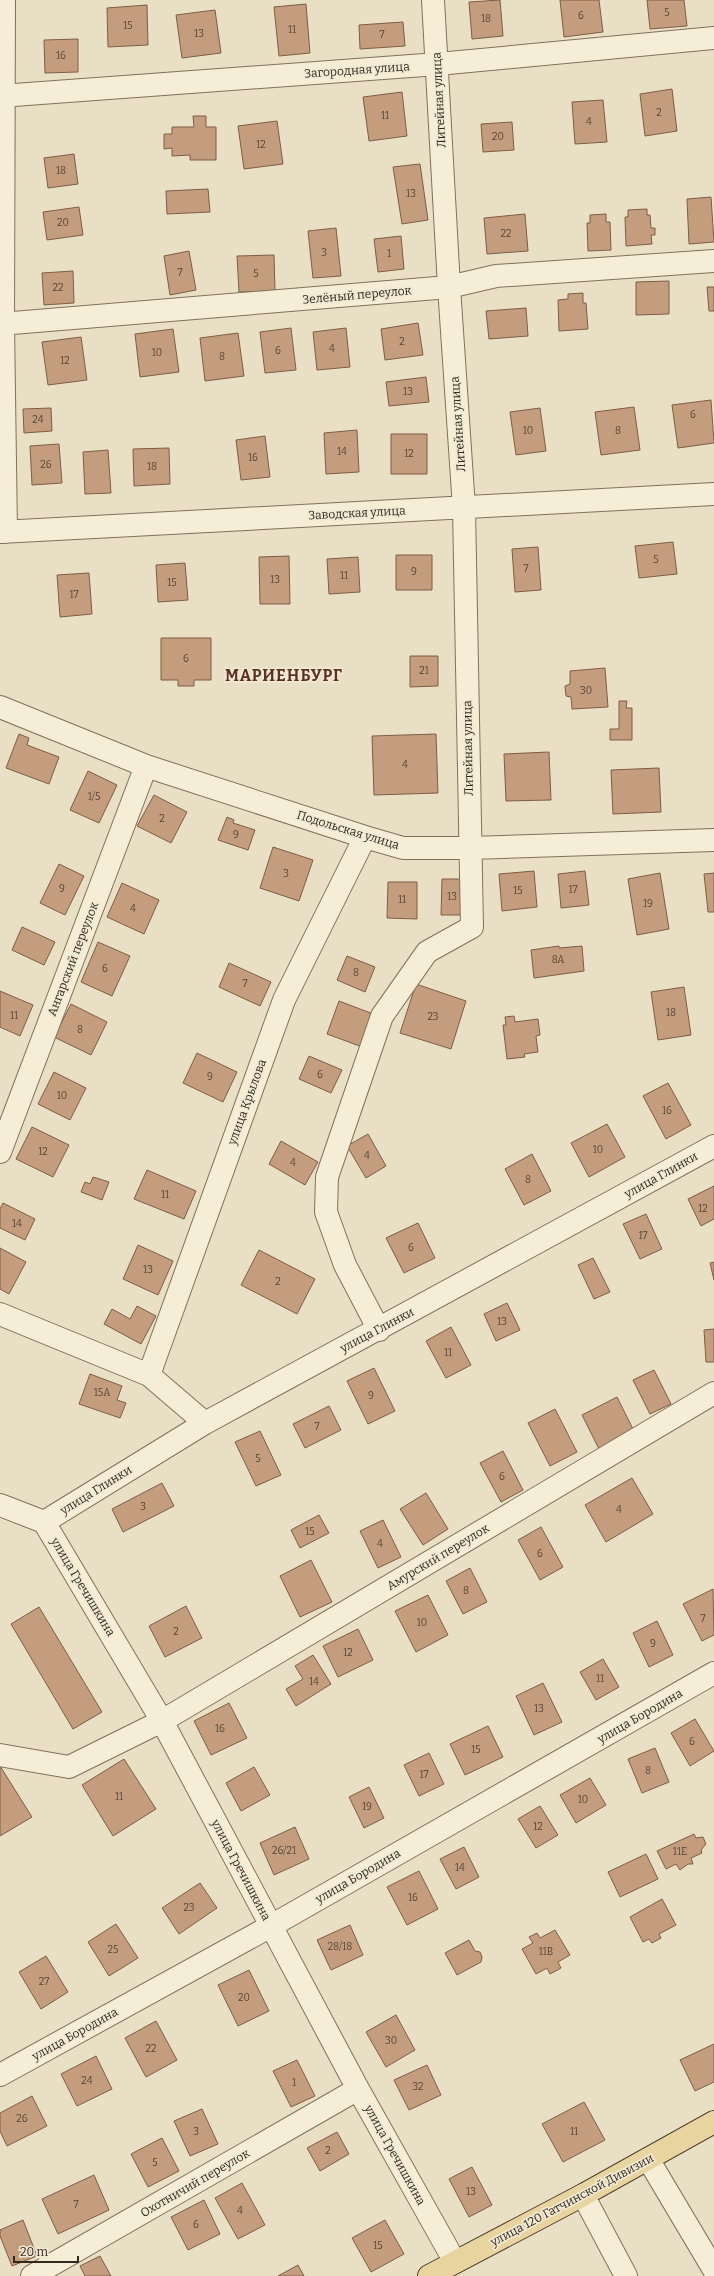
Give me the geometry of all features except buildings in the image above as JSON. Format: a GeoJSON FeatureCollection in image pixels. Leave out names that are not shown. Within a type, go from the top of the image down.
{"type":"FeatureCollection","features":[{"type":"Feature","properties":{"kind":"main road","name":"улица 120 Гатчинской Дивизии"},"geometry":{"type":"LineString","coordinates":[[429,2276],[583,2195],[714,2122]]}},
{"type":"Feature","properties":{"kind":"street"},"geometry":{"type":"LineString","coordinates":[[3,532],[1,324],[4,0]]}},
{"type":"Feature","properties":{"kind":"street","name":"Литейная улица"},"geometry":{"type":"LineString","coordinates":[[379,1330],[345,1265],[326,1212],[327,1177],[382,1016],[427,952],[472,927],[464,508],[448,287],[438,64],[433,0]]}},
{"type":"Feature","properties":{"kind":"street","name":"Загородная улица"},"geometry":{"type":"LineString","coordinates":[[2,96],[438,64],[714,38]]}},
{"type":"Feature","properties":{"kind":"street","name":"Зелёный переулок"},"geometry":{"type":"LineString","coordinates":[[1,324],[448,287],[496,276],[714,261]]}},
{"type":"Feature","properties":{"kind":"street","name":"Заводская улица"},"geometry":{"type":"LineString","coordinates":[[3,532],[714,494]]}},
{"type":"Feature","properties":{"kind":"street","name":"Подольская улица"},"geometry":{"type":"LineString","coordinates":[[0,707],[146,766],[364,837],[403,848],[470,848],[714,840]]}},
{"type":"Feature","properties":{"kind":"street","name":"Ангарский переулок"},"geometry":{"type":"LineString","coordinates":[[0,1152],[146,766]]}},
{"type":"Feature","properties":{"kind":"street","name":"улица Крылова"},"geometry":{"type":"LineString","coordinates":[[149,1375],[284,1000],[364,837]]}},
{"type":"Feature","properties":{"kind":"street","name":"улица Глинки"},"geometry":{"type":"LineString","coordinates":[[44,1522],[205,1423],[379,1330],[714,1146]]}},
{"type":"Feature","properties":{"kind":"street"},"geometry":{"type":"LineString","coordinates":[[0,1314],[149,1375],[205,1423]]}},
{"type":"Feature","properties":{"kind":"street","name":"Амурский переулок"},"geometry":{"type":"LineString","coordinates":[[0,1755],[69,1767],[162,1721],[714,1393]]}},
{"type":"Feature","properties":{"kind":"street"},"geometry":{"type":"LineString","coordinates":[[0,1505],[44,1522]]}},
{"type":"Feature","properties":{"kind":"street","name":"улица Гречишкина"},"geometry":{"type":"LineString","coordinates":[[44,1522],[162,1721],[358,2089],[455,2262]]}},
{"type":"Feature","properties":{"kind":"street","name":"улица Бородина"},"geometry":{"type":"LineString","coordinates":[[0,2075],[271,1926],[714,1673]]}},
{"type":"Feature","properties":{"kind":"street","name":"Охотничий переулок"},"geometry":{"type":"LineString","coordinates":[[32,2276],[358,2089]]}},
{"type":"Feature","properties":{"kind":"street"},"geometry":{"type":"LineString","coordinates":[[648,2159],[714,2270]]}},
{"type":"Feature","properties":{"kind":"street"},"geometry":{"type":"LineString","coordinates":[[583,2195],[626,2276]]}},
{"type":"Feature","properties":{"kind":"district","name":"МАРИЕНБУРГ"},"geometry":{"type":"Point","coordinates":[284,675]}}]}
